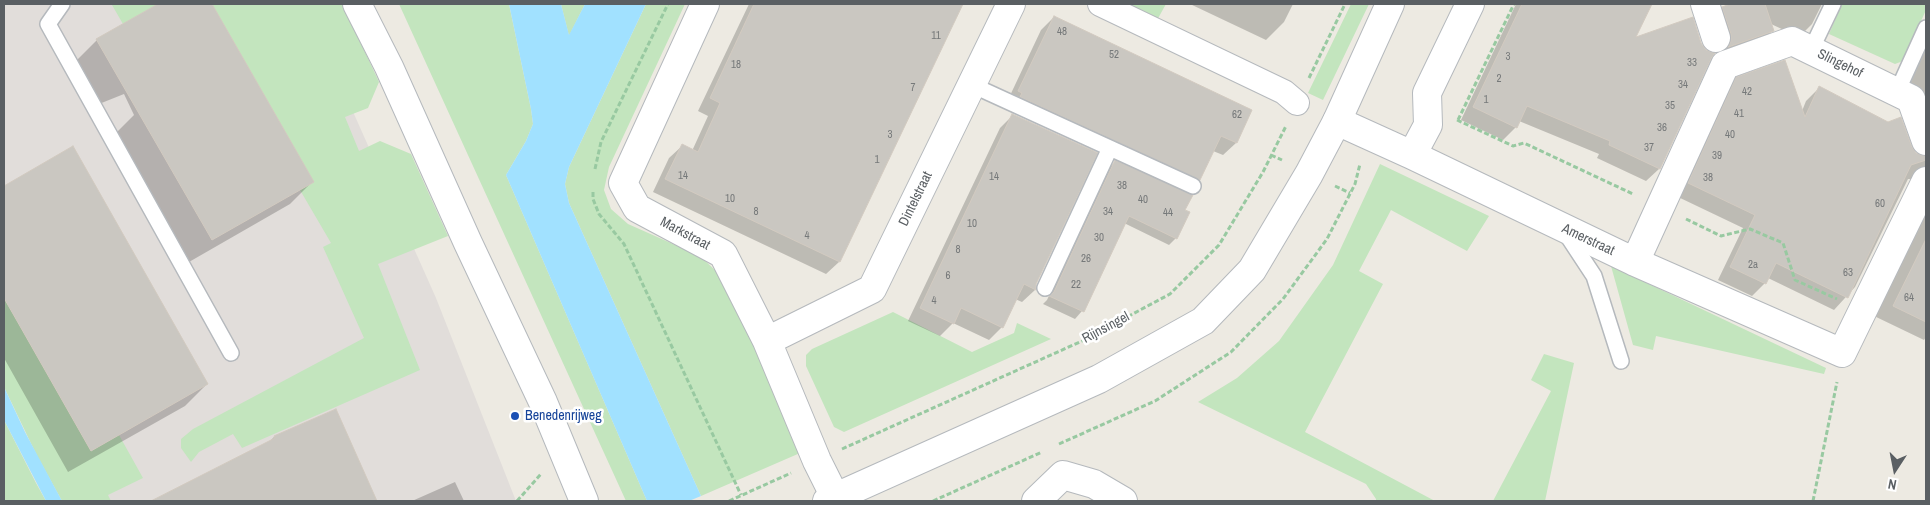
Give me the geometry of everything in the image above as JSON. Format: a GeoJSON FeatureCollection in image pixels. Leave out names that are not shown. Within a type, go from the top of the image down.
{"type":"FeatureCollection","features":[{"type":"Feature","properties":{"kind":"street"},"geometry":{"type":"LineString","coordinates":[[357,4],[388,67],[542,402],[584,501]]}},
{"type":"Feature","properties":{"kind":"street","name":"Markstraat"},"geometry":{"type":"LineString","coordinates":[[705,4],[622,183],[637,208],[723,254],[767,341],[833,500]]}},
{"type":"Feature","properties":{"kind":"street","name":"Dintelstraat"},"geometry":{"type":"LineString","coordinates":[[767,341],[872,289],[1011,4]]}},
{"type":"Feature","properties":{"kind":"street"},"geometry":{"type":"LineString","coordinates":[[1100,4],[1284,92],[1297,103]]}},
{"type":"Feature","properties":{"kind":"street"},"geometry":{"type":"LineString","coordinates":[[833,500],[1099,379],[1203,321],[1252,270],[1310,174],[1337,121],[1390,4]]}},
{"type":"Feature","properties":{"kind":"street"},"geometry":{"type":"LineString","coordinates":[[1412,155],[1428,125],[1427,92],[1470,4]]}},
{"type":"Feature","properties":{"kind":"street"},"geometry":{"type":"LineString","coordinates":[[1635,262],[1721,51],[1705,4]]}},
{"type":"Feature","properties":{"kind":"street","name":"Slingehof"},"geometry":{"type":"LineString","coordinates":[[1721,51],[1792,42],[1911,99],[1926,141]]}},
{"type":"Feature","properties":{"kind":"street","name":"Amerstraat"},"geometry":{"type":"LineString","coordinates":[[1337,121],[1635,262],[1842,353]]}},
{"type":"Feature","properties":{"kind":"street"},"geometry":{"type":"LineString","coordinates":[[1842,353],[1926,181]]}},
{"type":"Feature","properties":{"kind":"street"},"geometry":{"type":"LineString","coordinates":[[1036,501],[1063,475],[1094,484],[1123,501]]}},
{"type":"Feature","properties":{"kind":"lane"},"geometry":{"type":"LineString","coordinates":[[62,4],[48,24],[231,354]]}},
{"type":"Feature","properties":{"kind":"lane"},"geometry":{"type":"LineString","coordinates":[[1810,50],[1833,4]]}},
{"type":"Feature","properties":{"kind":"lane"},"geometry":{"type":"LineString","coordinates":[[1896,92],[1926,28]]}},
{"type":"Feature","properties":{"kind":"lane"},"geometry":{"type":"LineString","coordinates":[[972,85],[1192,186]]}},
{"type":"Feature","properties":{"kind":"lane"},"geometry":{"type":"LineString","coordinates":[[1045,288],[1110,148]]}},
{"type":"Feature","properties":{"kind":"lane"},"geometry":{"type":"LineString","coordinates":[[1563,228],[1594,276],[1621,361]]}},
{"type":"Feature","properties":{"kind":"path","name":"Rijnsingel"},"geometry":{"type":"LineString","coordinates":[[729,501],[1082,341],[1170,294],[1219,245],[1263,172],[1344,4]]}},
{"type":"Feature","properties":{"kind":"path"},"geometry":{"type":"LineString","coordinates":[[1458,120],[1514,4]]}},
{"type":"Feature","properties":{"kind":"path"},"geometry":{"type":"LineString","coordinates":[[1813,501],[1833,407],[1842,353]]}},
{"type":"Feature","properties":{"kind":"path"},"geometry":{"type":"LineString","coordinates":[[517,501],[542,474]]}},
{"type":"Feature","properties":{"kind":"shaded area"},"geometry":{"type":"Polygon","coordinates":[[[4,4],[305,4],[436,298],[516,501],[82,501],[4,359],[4,4]]]}},
{"type":"Feature","properties":{"kind":"green space"},"geometry":{"type":"Polygon","coordinates":[[[158,4],[123,24],[112,5],[158,4]]]}},
{"type":"Feature","properties":{"kind":"green space"},"geometry":{"type":"Polygon","coordinates":[[[212,4],[343,4],[379,82],[368,108],[345,117],[359,151],[380,141],[411,154],[448,236],[378,264],[420,370],[242,448],[233,434],[199,452],[191,462],[181,448],[181,439],[193,429],[364,338],[323,247],[331,243],[300,190],[314,182],[212,4]]]}},
{"type":"Feature","properties":{"kind":"green space"},"geometry":{"type":"Polygon","coordinates":[[[399,4],[509,4],[533,124],[526,141],[506,175],[647,501],[626,501],[399,4]]]}},
{"type":"Feature","properties":{"kind":"green space"},"geometry":{"type":"Polygon","coordinates":[[[561,4],[585,4],[569,36],[561,4]]]}},
{"type":"Feature","properties":{"kind":"green space"},"geometry":{"type":"Polygon","coordinates":[[[646,4],[685,4],[609,167],[604,190],[611,209],[628,224],[700,256],[718,273],[807,450],[701,496],[569,203],[565,184],[569,167],[646,4]]]}},
{"type":"Feature","properties":{"kind":"green space"},"geometry":{"type":"Polygon","coordinates":[[[1118,4],[1166,4],[1156,22],[1118,4]]]}},
{"type":"Feature","properties":{"kind":"green space"},"geometry":{"type":"Polygon","coordinates":[[[1351,4],[1369,4],[1323,100],[1308,93],[1351,4]]]}},
{"type":"Feature","properties":{"kind":"green space"},"geometry":{"type":"Polygon","coordinates":[[[1842,4],[1926,4],[1926,10],[1903,61],[1895,64],[1829,34],[1842,4]]]}},
{"type":"Feature","properties":{"kind":"green space"},"geometry":{"type":"Polygon","coordinates":[[[1380,164],[1489,216],[1467,251],[1391,210],[1359,271],[1383,284],[1305,432],[1435,501],[1376,501],[1366,484],[1198,402],[1237,378],[1279,341],[1333,265],[1380,164]]]}},
{"type":"Feature","properties":{"kind":"green space"},"geometry":{"type":"Polygon","coordinates":[[[1611,266],[1826,368],[1824,374],[1656,336],[1653,350],[1633,345],[1611,266]]]}},
{"type":"Feature","properties":{"kind":"green space"},"geometry":{"type":"Polygon","coordinates":[[[4,298],[91,451],[119,435],[143,478],[108,495],[111,501],[62,501],[37,456],[4,387],[4,298]]]}},
{"type":"Feature","properties":{"kind":"green space"},"geometry":{"type":"Polygon","coordinates":[[[893,312],[972,352],[1014,333],[1017,323],[1051,339],[844,432],[834,427],[806,366],[806,355],[812,349],[893,312]]]}},
{"type":"Feature","properties":{"kind":"green space"},"geometry":{"type":"Polygon","coordinates":[[[1544,354],[1574,363],[1545,501],[1493,501],[1551,391],[1531,380],[1544,354]]]}},
{"type":"Feature","properties":{"kind":"green space"},"geometry":{"type":"Polygon","coordinates":[[[4,420],[36,483],[46,501],[4,501],[4,420]]]}},
{"type":"Feature","properties":{"kind":"water"},"geometry":{"type":"Polygon","coordinates":[[[509,4],[561,4],[569,35],[585,4],[646,4],[569,167],[565,184],[569,203],[701,496],[689,501],[647,501],[506,175],[526,141],[533,124],[509,4]]]}},
{"type":"Feature","properties":{"kind":"water"},"geometry":{"type":"Polygon","coordinates":[[[4,387],[25,432],[62,501],[46,501],[4,420],[4,387]]]}},
{"type":"Feature","properties":{"kind":"building"},"geometry":{"type":"Polygon","coordinates":[[[158,4],[212,4],[314,182],[212,240],[96,39],[158,4]]]}},
{"type":"Feature","properties":{"kind":"building"},"geometry":{"type":"Polygon","coordinates":[[[754,4],[963,4],[840,262],[665,179],[682,144],[698,152],[720,103],[710,98],[754,4]]]}},
{"type":"Feature","properties":{"kind":"building"},"geometry":{"type":"Polygon","coordinates":[[[1522,4],[1652,4],[1636,37],[1693,17],[1701,43],[1706,50],[1715,53],[1660,169],[1609,145],[1610,141],[1527,106],[1517,128],[1473,107],[1522,4]]]}},
{"type":"Feature","properties":{"kind":"building"},"geometry":{"type":"Polygon","coordinates":[[[1730,4],[1765,4],[1774,31],[1728,47],[1731,41],[1731,34],[1722,7],[1730,4]]]}},
{"type":"Feature","properties":{"kind":"building"},"geometry":{"type":"Polygon","coordinates":[[[1054,16],[1252,110],[1237,143],[1221,136],[1200,180],[1020,97],[1022,93],[1018,91],[1054,16]]]}},
{"type":"Feature","properties":{"kind":"building"},"geometry":{"type":"Polygon","coordinates":[[[1785,60],[1805,117],[1819,86],[1888,122],[1901,117],[1912,147],[1916,153],[1926,156],[1926,160],[1911,165],[1848,298],[1776,263],[1766,284],[1730,267],[1755,215],[1688,183],[1736,77],[1785,60]]]}},
{"type":"Feature","properties":{"kind":"building"},"geometry":{"type":"Polygon","coordinates":[[[1012,114],[1098,153],[1036,284],[1036,290],[1024,284],[1003,328],[961,308],[954,324],[920,308],[1012,114]]]}},
{"type":"Feature","properties":{"kind":"building"},"geometry":{"type":"Polygon","coordinates":[[[73,146],[208,384],[91,451],[4,298],[4,186],[73,146]]]}},
{"type":"Feature","properties":{"kind":"building"},"geometry":{"type":"Polygon","coordinates":[[[1115,160],[1193,195],[1185,210],[1190,212],[1177,239],[1129,216],[1084,312],[1049,296],[1054,292],[1115,160]]]}},
{"type":"Feature","properties":{"kind":"building"},"geometry":{"type":"Polygon","coordinates":[[[1926,239],[1926,322],[1893,306],[1926,239]]]}},
{"type":"Feature","properties":{"kind":"building"},"geometry":{"type":"Polygon","coordinates":[[[336,409],[377,501],[151,501],[275,438],[274,436],[336,409]]]}},
{"type":"Feature","properties":{"kind":"place","name":"Benedenrijweg"},"geometry":{"type":"Point","coordinates":[515,416]}}]}
